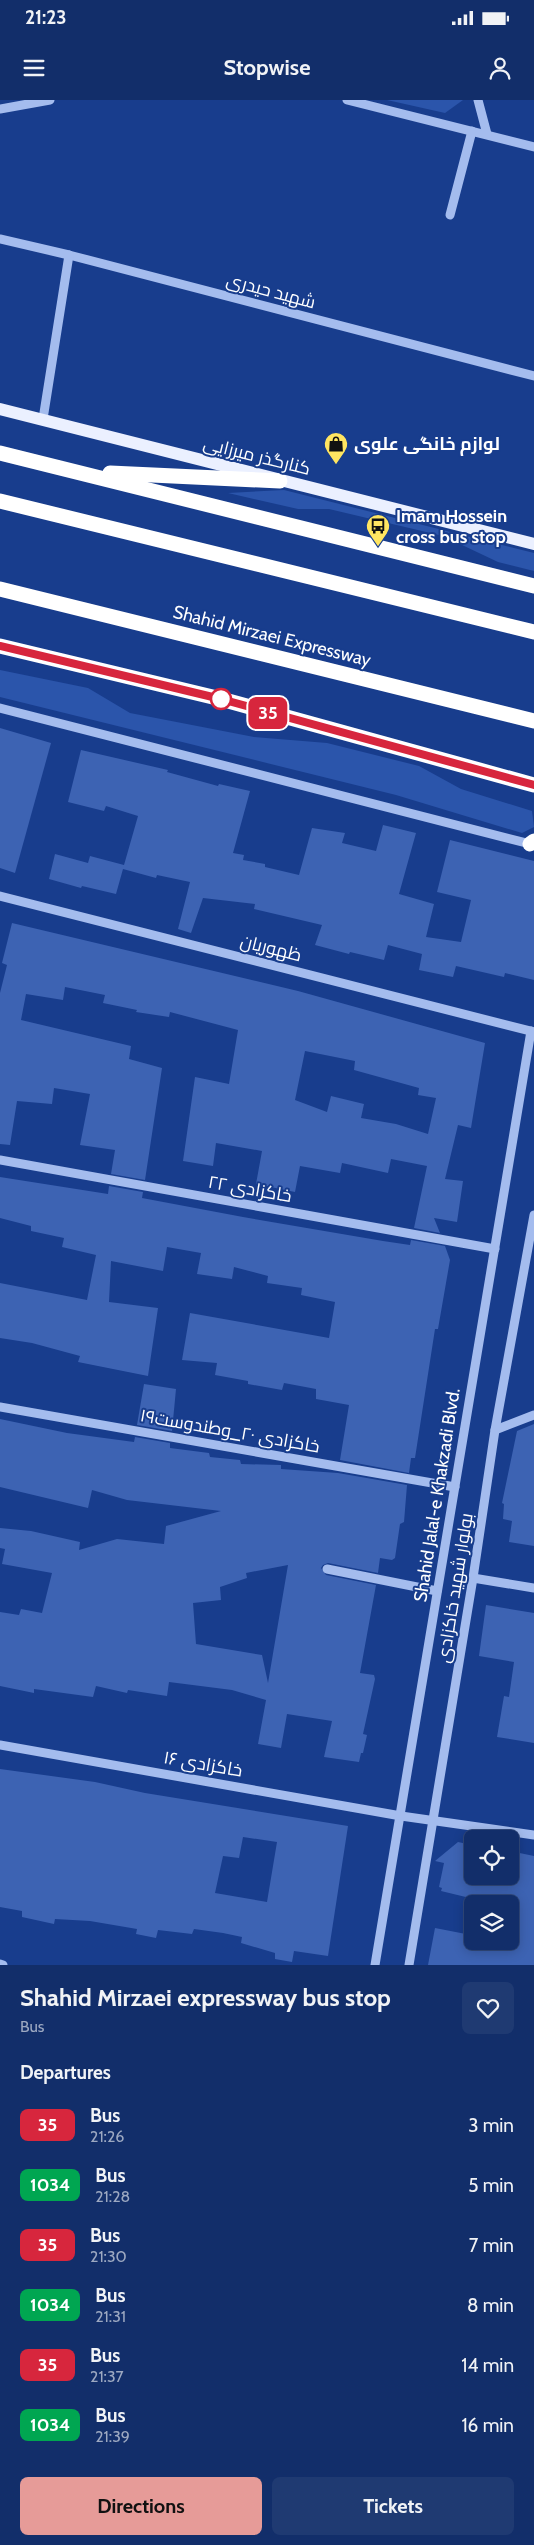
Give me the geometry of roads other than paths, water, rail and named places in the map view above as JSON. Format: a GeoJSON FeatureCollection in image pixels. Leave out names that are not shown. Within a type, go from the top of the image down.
{"type":"FeatureCollection","features":[{"type":"Feature","properties":{"kind":"highway"},"geometry":{"type":"LineString","coordinates":[[0,453],[534,586]]}},
{"type":"Feature","properties":{"kind":"highway"},"geometry":{"type":"LineString","coordinates":[[76,472],[280,481]]}},
{"type":"Feature","properties":{"kind":"highway"},"geometry":{"type":"LineString","coordinates":[[0,502],[534,632]]}},
{"type":"Feature","properties":{"kind":"highway","name":"Shahid Mirzaei Expressway"},"geometry":{"type":"LineString","coordinates":[[0,589],[534,720]]}},
{"type":"Feature","properties":{"kind":"highway"},"geometry":{"type":"LineString","coordinates":[[0,646],[221,699],[534,785]]}},
{"type":"Feature","properties":{"kind":"main road","name":"کنارگذر میرزایی"},"geometry":{"type":"LineString","coordinates":[[0,409],[534,544]]}},
{"type":"Feature","properties":{"kind":"street"},"geometry":{"type":"LineString","coordinates":[[5,106],[50,100]]}},
{"type":"Feature","properties":{"kind":"street"},"geometry":{"type":"LineString","coordinates":[[347,100],[534,147]]}},
{"type":"Feature","properties":{"kind":"street"},"geometry":{"type":"LineString","coordinates":[[478,100],[487,134]]}},
{"type":"Feature","properties":{"kind":"street"},"geometry":{"type":"LineString","coordinates":[[450,215],[472,131]]}},
{"type":"Feature","properties":{"kind":"street","name":"شهید حیدری"},"geometry":{"type":"LineString","coordinates":[[0,239],[70,255],[534,376]]}},
{"type":"Feature","properties":{"kind":"street"},"geometry":{"type":"LineString","coordinates":[[42,419],[70,255]]}},
{"type":"Feature","properties":{"kind":"street"},"geometry":{"type":"LineString","coordinates":[[0,708],[533,843]]}},
{"type":"Feature","properties":{"kind":"street","name":"ظهوریان"},"geometry":{"type":"LineString","coordinates":[[0,896],[533,1032]]}},
{"type":"Feature","properties":{"kind":"street","name":"Shahid Jalal-e Khakzadi Blvd."},"geometry":{"type":"LineString","coordinates":[[375,1965],[533,1032]]}},
{"type":"Feature","properties":{"kind":"street","name":"خاکزادی ۲۲"},"geometry":{"type":"LineString","coordinates":[[0,1160],[495,1249]]}},
{"type":"Feature","properties":{"kind":"street","name":"بولوار شهید خاکزادی"},"geometry":{"type":"LineString","coordinates":[[409,1965],[474,1578],[496,1430],[531,1255],[534,1215]]}},
{"type":"Feature","properties":{"kind":"street","name":"خاکزادی ۲۰_وطندوست۱۹"},"geometry":{"type":"LineString","coordinates":[[0,1408],[455,1487]]}},
{"type":"Feature","properties":{"kind":"street"},"geometry":{"type":"LineString","coordinates":[[496,1430],[534,1415]]}},
{"type":"Feature","properties":{"kind":"street"},"geometry":{"type":"LineString","coordinates":[[327,1569],[437,1591]]}},
{"type":"Feature","properties":{"kind":"street"},"geometry":{"type":"LineString","coordinates":[[474,1578],[534,1588]]}},
{"type":"Feature","properties":{"kind":"street","name":"خاکزادی ۱۶"},"geometry":{"type":"LineString","coordinates":[[0,1745],[400,1816],[534,1835]]}},
{"type":"Feature","properties":{"kind":"place","name":"لوازم خانگی علوی"},"geometry":{"type":"Point","coordinates":[336,465]}},
{"type":"Feature","properties":{"kind":"place","name":"Imam Hossein cross bus stop"},"geometry":{"type":"Point","coordinates":[378,547]}}]}
